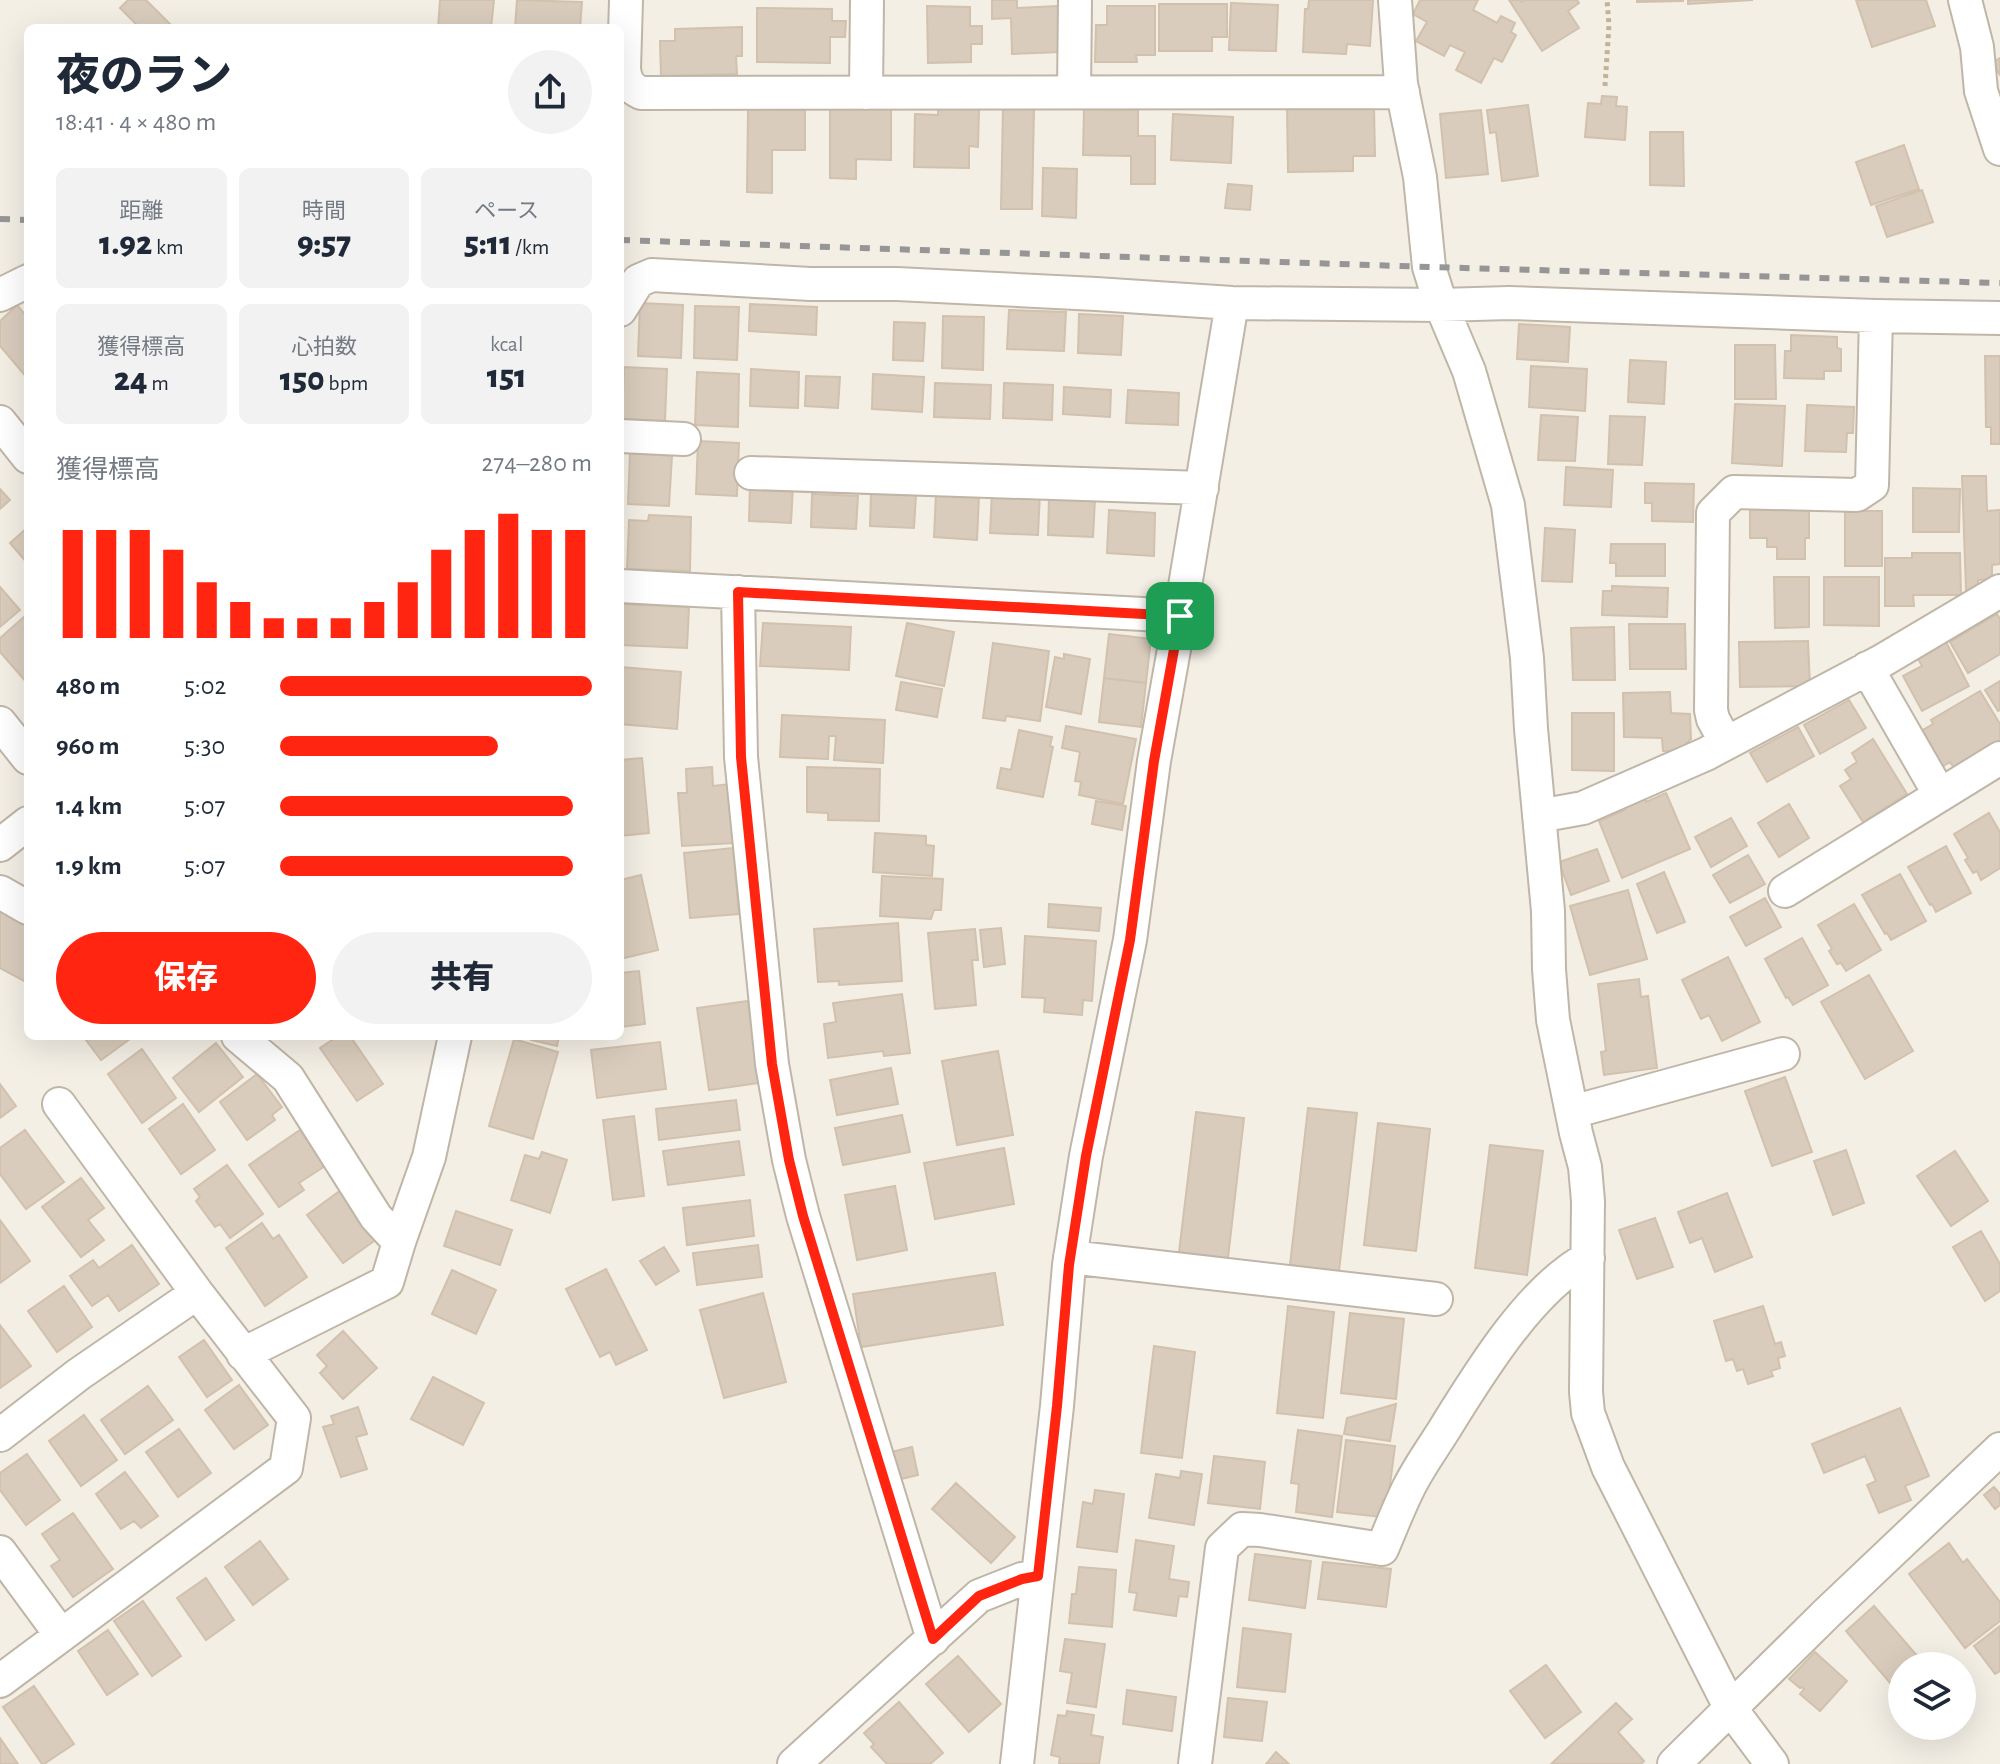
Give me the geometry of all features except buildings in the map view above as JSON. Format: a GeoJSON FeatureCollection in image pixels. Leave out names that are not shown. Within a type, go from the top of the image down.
{"type":"FeatureCollection","features":[{"type":"Feature","properties":{"kind":"street"},"geometry":{"type":"LineString","coordinates":[[626,0],[624,69],[631,88],[641,93],[1403,92]]}},
{"type":"Feature","properties":{"kind":"street"},"geometry":{"type":"LineString","coordinates":[[866,93],[867,0]]}},
{"type":"Feature","properties":{"kind":"street"},"geometry":{"type":"LineString","coordinates":[[1074,92],[1075,0]]}},
{"type":"Feature","properties":{"kind":"street"},"geometry":{"type":"LineString","coordinates":[[1395,0],[1403,92],[1420,177],[1429,267],[1441,305],[1469,371],[1508,505],[1527,658],[1548,911],[1553,1020],[1585,1167],[1588,1201],[1588,1413],[1608,1467],[1731,1709],[1772,1764]]}},
{"type":"Feature","properties":{"kind":"street"},"geometry":{"type":"LineString","coordinates":[[1965,0],[1977,47],[1981,91],[2000,149]]}},
{"type":"Feature","properties":{"kind":"street"},"geometry":{"type":"LineString","coordinates":[[624,304],[638,281],[652,275],[810,284],[897,284],[1232,303],[1509,303],[2000,318]]}},
{"type":"Feature","properties":{"kind":"street"},"geometry":{"type":"LineString","coordinates":[[0,295],[24,283]]}},
{"type":"Feature","properties":{"kind":"street"},"geometry":{"type":"LineString","coordinates":[[1017,1764],[1057,1406],[1070,1257],[1086,1156],[1130,940],[1154,761],[1232,303]]}},
{"type":"Feature","properties":{"kind":"street"},"geometry":{"type":"LineString","coordinates":[[1726,743],[1711,710],[1713,513],[1734,492],[1857,495],[1872,485],[1876,316]]}},
{"type":"Feature","properties":{"kind":"street"},"geometry":{"type":"LineString","coordinates":[[0,422],[24,452]]}},
{"type":"Feature","properties":{"kind":"street"},"geometry":{"type":"LineString","coordinates":[[624,436],[684,439]]}},
{"type":"Feature","properties":{"kind":"street"},"geometry":{"type":"LineString","coordinates":[[751,473],[1202,488]]}},
{"type":"Feature","properties":{"kind":"street"},"geometry":{"type":"LineString","coordinates":[[624,586],[1180,616]]}},
{"type":"Feature","properties":{"kind":"street"},"geometry":{"type":"LineString","coordinates":[[1539,816],[1583,808],[1706,754],[1867,668],[2000,591]]}},
{"type":"Feature","properties":{"kind":"street"},"geometry":{"type":"LineString","coordinates":[[738,592],[741,757],[772,1064],[787,1146],[803,1216],[933,1639]]}},
{"type":"Feature","properties":{"kind":"street"},"geometry":{"type":"LineString","coordinates":[[1867,668],[1940,795]]}},
{"type":"Feature","properties":{"kind":"street"},"geometry":{"type":"LineString","coordinates":[[0,723],[24,753]]}},
{"type":"Feature","properties":{"kind":"street"},"geometry":{"type":"LineString","coordinates":[[1785,891],[2000,758]]}},
{"type":"Feature","properties":{"kind":"street"},"geometry":{"type":"LineString","coordinates":[[0,845],[24,826]]}},
{"type":"Feature","properties":{"kind":"street"},"geometry":{"type":"LineString","coordinates":[[0,892],[24,906]]}},
{"type":"Feature","properties":{"kind":"street"},"geometry":{"type":"LineString","coordinates":[[243,1040],[288,1078],[376,1217],[399,1242]]}},
{"type":"Feature","properties":{"kind":"street"},"geometry":{"type":"LineString","coordinates":[[243,1354],[387,1282],[429,1157],[454,1040]]}},
{"type":"Feature","properties":{"kind":"street"},"geometry":{"type":"LineString","coordinates":[[1572,1112],[1783,1054]]}},
{"type":"Feature","properties":{"kind":"street"},"geometry":{"type":"LineString","coordinates":[[0,1681],[286,1468],[294,1418],[197,1293],[59,1104]]}},
{"type":"Feature","properties":{"kind":"street"},"geometry":{"type":"LineString","coordinates":[[1070,1257],[1436,1299]]}},
{"type":"Feature","properties":{"kind":"street"},"geometry":{"type":"LineString","coordinates":[[1195,1764],[1222,1548],[1242,1529],[1382,1549],[1409,1486],[1511,1329],[1573,1266],[1588,1258]]}},
{"type":"Feature","properties":{"kind":"street"},"geometry":{"type":"LineString","coordinates":[[0,1435],[79,1374],[197,1293]]}},
{"type":"Feature","properties":{"kind":"street"},"geometry":{"type":"LineString","coordinates":[[1674,1764],[2000,1449]]}},
{"type":"Feature","properties":{"kind":"street"},"geometry":{"type":"LineString","coordinates":[[0,1552],[61,1635]]}},
{"type":"Feature","properties":{"kind":"street"},"geometry":{"type":"LineString","coordinates":[[794,1764],[979,1596],[1038,1576]]}},
{"type":"Feature","properties":{"kind":"path"},"geometry":{"type":"LineString","coordinates":[[1605,86],[1609,25],[1607,0]]}},
{"type":"Feature","properties":{"kind":"railway"},"geometry":{"type":"LineString","coordinates":[[0,219],[24,220]]}},
{"type":"Feature","properties":{"kind":"railway"},"geometry":{"type":"LineString","coordinates":[[624,240],[2000,283]]}},
{"type":"Feature","properties":{"kind":"route"},"geometry":{"type":"LineString","coordinates":[[738,592],[1180,616],[1154,761],[1130,940],[1086,1156],[1069,1265],[1038,1576],[979,1596],[933,1639],[803,1216],[789,1160],[772,1064],[741,757],[738,592]]}}]}
